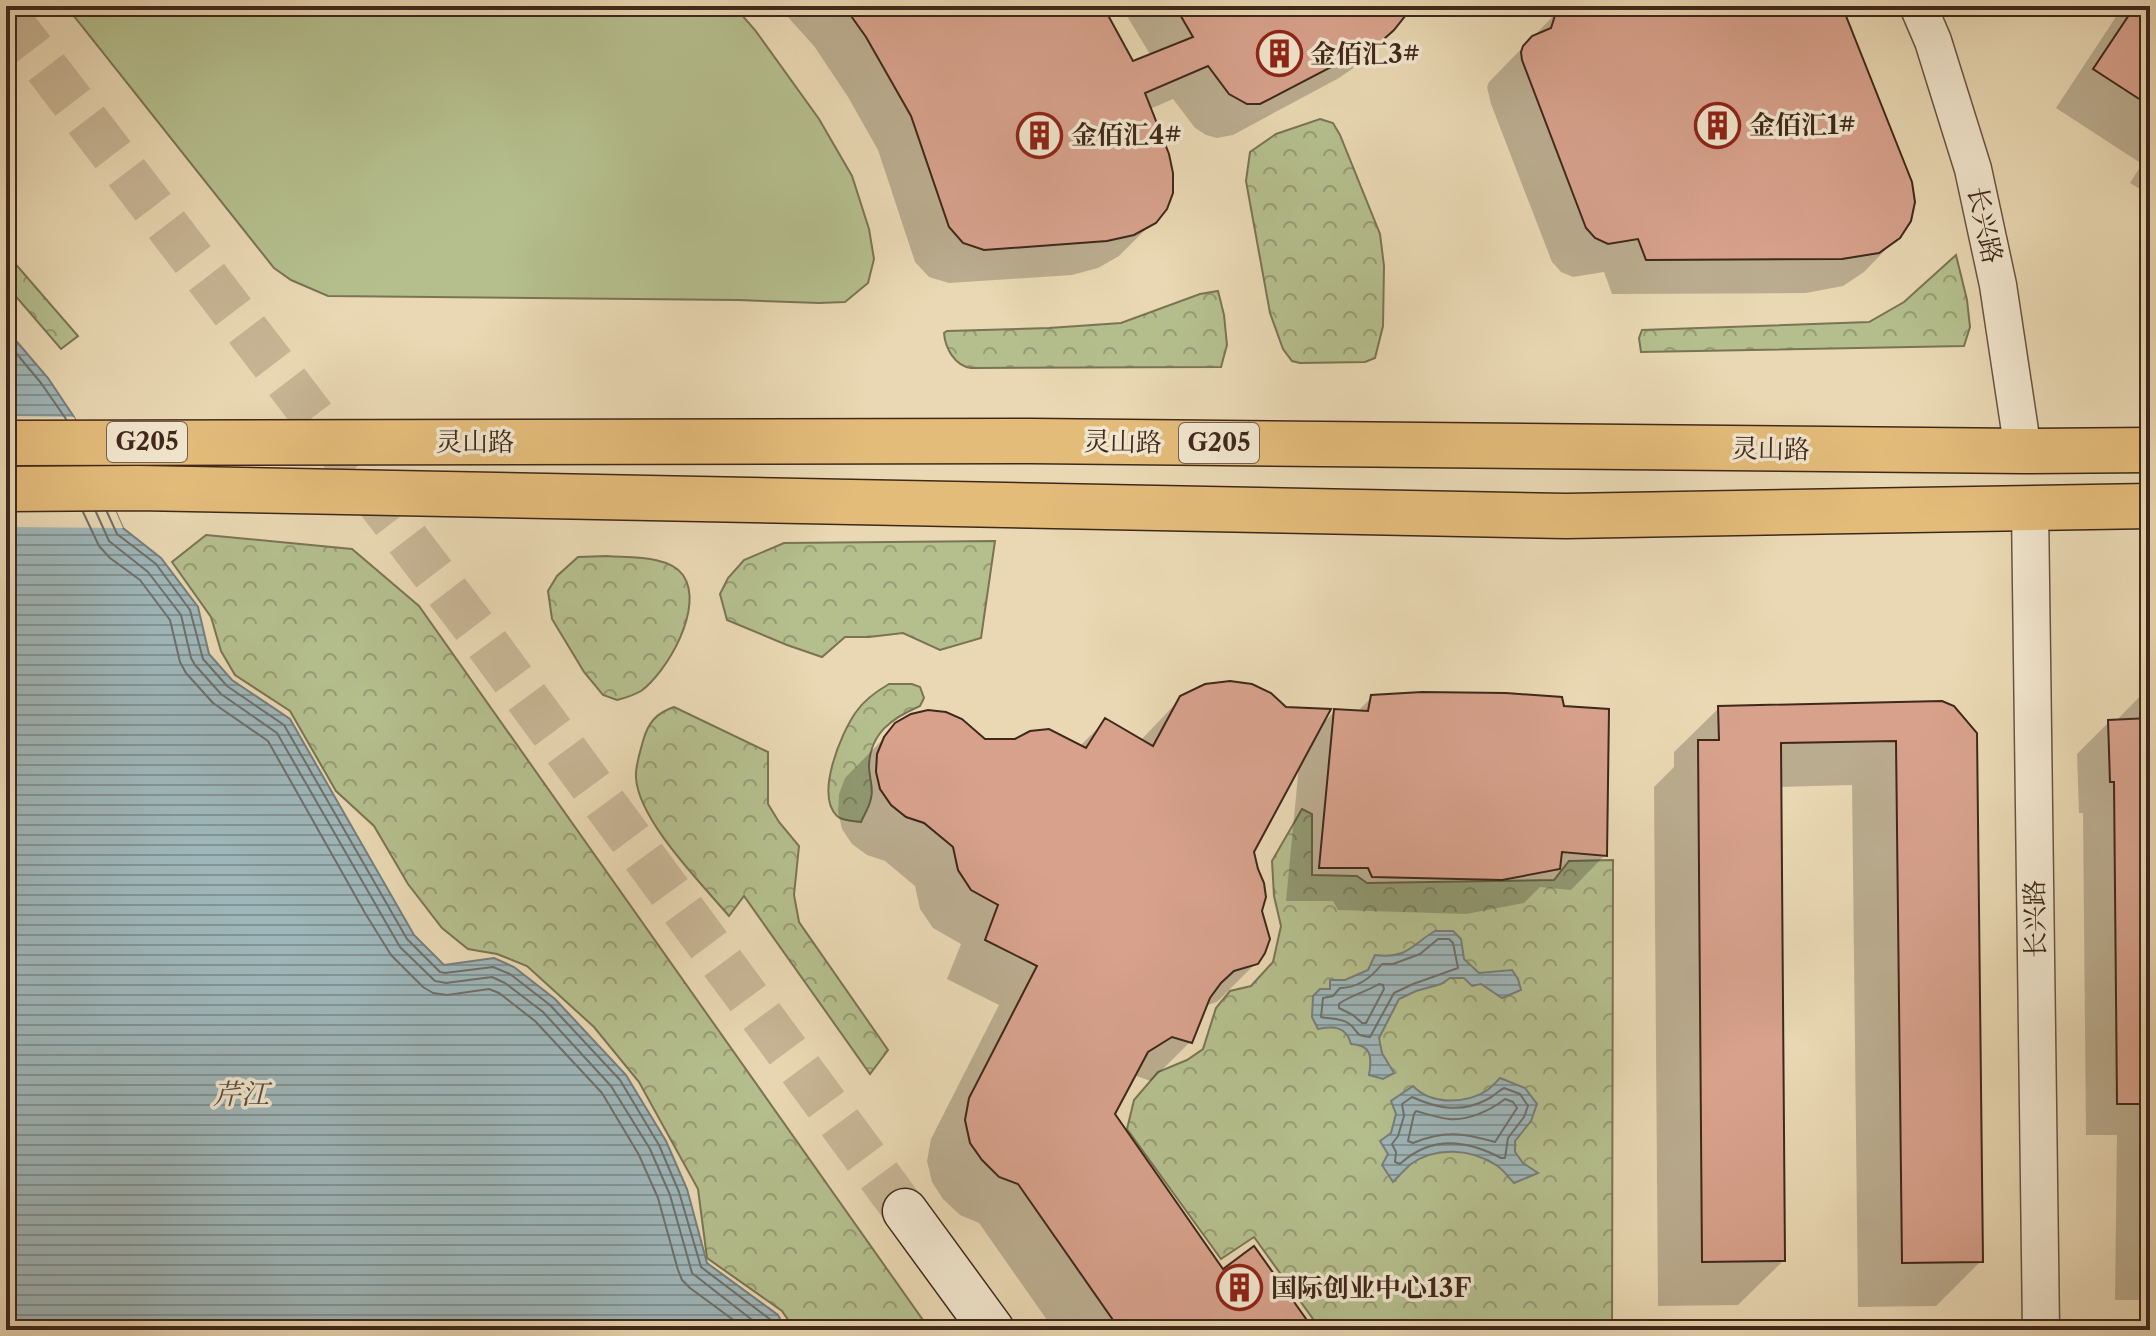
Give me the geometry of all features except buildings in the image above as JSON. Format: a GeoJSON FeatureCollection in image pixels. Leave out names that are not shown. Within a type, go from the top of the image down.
{"type":"FeatureCollection","features":[{"type":"Feature","properties":{"kind":"highway","name":"灵山路"},"geometry":{"type":"LineString","coordinates":[[6,443],[1047,441],[2150,450]]}},
{"type":"Feature","properties":{"kind":"highway","name":"灵山路"},"geometry":{"type":"LineString","coordinates":[[6,489],[138,488],[1566,516],[2150,506]]}},
{"type":"Feature","properties":{"kind":"street","name":"长兴路"},"geometry":{"type":"LineString","coordinates":[[1918,6],[1933,41],[1973,169],[1998,285],[2023,451]]}},
{"type":"Feature","properties":{"kind":"street","name":"长兴路"},"geometry":{"type":"LineString","coordinates":[[2030,508],[2041,1330]]}},
{"type":"Feature","properties":{"kind":"street"},"geometry":{"type":"LineString","coordinates":[[905,1211],[992,1330]]}},
{"type":"Feature","properties":{"kind":"green space"},"geometry":{"type":"Polygon","coordinates":[[[66,6],[734,6],[819,119],[852,176],[869,229],[874,259],[868,283],[845,302],[819,303],[328,296],[291,280],[274,268],[66,6]]]}},
{"type":"Feature","properties":{"kind":"green space"},"geometry":{"type":"Polygon","coordinates":[[[1320,119],[1333,123],[1340,135],[1380,234],[1384,266],[1383,326],[1375,358],[1365,362],[1292,361],[1283,349],[1270,313],[1246,181],[1250,152],[1276,134],[1320,119]]]}},
{"type":"Feature","properties":{"kind":"green space"},"geometry":{"type":"Polygon","coordinates":[[[6,253],[78,336],[61,349],[6,285],[6,253]]]}},
{"type":"Feature","properties":{"kind":"green space"},"geometry":{"type":"Polygon","coordinates":[[[1956,255],[1970,327],[1964,346],[1641,352],[1639,338],[1642,330],[1869,322],[1904,302],[1956,255]]]}},
{"type":"Feature","properties":{"kind":"green space"},"geometry":{"type":"Polygon","coordinates":[[[1218,291],[1227,345],[1221,367],[971,368],[956,360],[944,333],[1121,323],[1200,294],[1218,291]]]}},
{"type":"Feature","properties":{"kind":"green space"},"geometry":{"type":"Polygon","coordinates":[[[206,535],[352,549],[419,606],[930,1330],[795,1330],[782,1311],[707,1258],[698,1189],[639,1082],[594,1027],[527,966],[497,954],[468,949],[442,928],[408,884],[374,826],[336,791],[290,711],[235,675],[221,651],[211,617],[172,562],[206,535]]]}},
{"type":"Feature","properties":{"kind":"green space"},"geometry":{"type":"Polygon","coordinates":[[[995,541],[981,638],[940,650],[903,633],[845,637],[822,657],[727,620],[720,594],[728,578],[744,560],[784,543],[995,541]]]}},
{"type":"Feature","properties":{"kind":"green space"},"geometry":{"type":"Polygon","coordinates":[[[607,556],[668,564],[683,575],[689,588],[686,621],[672,654],[641,691],[617,700],[603,695],[584,672],[552,619],[548,591],[557,576],[578,557],[607,556]]]}},
{"type":"Feature","properties":{"kind":"green space"},"geometry":{"type":"Polygon","coordinates":[[[889,684],[920,687],[924,698],[920,706],[884,728],[873,744],[869,766],[872,794],[861,822],[842,819],[831,806],[829,794],[829,779],[838,749],[859,708],[889,684]]]}},
{"type":"Feature","properties":{"kind":"green space"},"geometry":{"type":"Polygon","coordinates":[[[674,707],[768,752],[768,804],[799,846],[794,895],[799,922],[888,1050],[870,1074],[744,896],[729,916],[673,851],[648,813],[636,778],[638,760],[650,724],[662,712],[674,707]]]}},
{"type":"Feature","properties":{"kind":"green space"},"geometry":{"type":"Polygon","coordinates":[[[1302,809],[1312,814],[1312,875],[1357,876],[1367,883],[1554,880],[1569,861],[1613,860],[1612,1330],[1321,1330],[1254,1237],[1221,1259],[1127,1129],[1134,1100],[1158,1072],[1187,1060],[1203,1049],[1216,1008],[1230,991],[1251,986],[1273,962],[1281,926],[1274,896],[1272,861],[1302,809]]]}},
{"type":"Feature","properties":{"kind":"water","name":"芹江"},"geometry":{"type":"Polygon","coordinates":[[[6,329],[48,378],[74,417],[123,528],[161,558],[198,607],[209,654],[232,680],[290,719],[414,935],[444,965],[494,958],[514,967],[555,999],[626,1075],[666,1141],[687,1189],[707,1263],[778,1315],[786,1330],[6,1330],[6,329]]]}},
{"type":"Feature","properties":{"kind":"water"},"geometry":{"type":"Polygon","coordinates":[[[1435,931],[1453,931],[1461,939],[1464,959],[1479,973],[1512,970],[1521,990],[1502,998],[1481,984],[1472,986],[1464,978],[1450,978],[1399,999],[1379,1038],[1382,1053],[1394,1073],[1383,1079],[1369,1075],[1367,1050],[1351,1044],[1339,1029],[1318,1029],[1312,1017],[1313,996],[1320,989],[1330,989],[1330,980],[1345,980],[1368,970],[1375,955],[1402,953],[1435,931]]]}},
{"type":"Feature","properties":{"kind":"water"},"geometry":{"type":"Polygon","coordinates":[[[1500,1078],[1525,1088],[1537,1104],[1531,1121],[1515,1141],[1515,1152],[1523,1163],[1538,1173],[1514,1183],[1501,1169],[1486,1160],[1465,1153],[1443,1152],[1411,1164],[1393,1182],[1382,1165],[1388,1154],[1380,1141],[1391,1133],[1396,1114],[1391,1101],[1413,1086],[1438,1099],[1468,1098],[1486,1091],[1500,1078]]]}},
{"type":"Feature","properties":{"kind":"pier"},"geometry":{"type":"Polygon","coordinates":[[[6,416],[74,417],[123,528],[6,527],[6,416]]]}},
{"type":"Feature","properties":{"kind":"tunnel"},"geometry":{"type":"LineString","coordinates":[[6,15],[485,641],[905,1211]]}},
{"type":"Feature","properties":{"kind":"place","name":"金佰汇3#"},"geometry":{"type":"Point","coordinates":[1279,54]}},
{"type":"Feature","properties":{"kind":"place","name":"金佰汇1#"},"geometry":{"type":"Point","coordinates":[1718,125]}},
{"type":"Feature","properties":{"kind":"place","name":"金佰汇4#"},"geometry":{"type":"Point","coordinates":[1040,135]}},
{"type":"Feature","properties":{"kind":"place","name":"国际创业中心13F"},"geometry":{"type":"Point","coordinates":[1240,1288]}}]}
